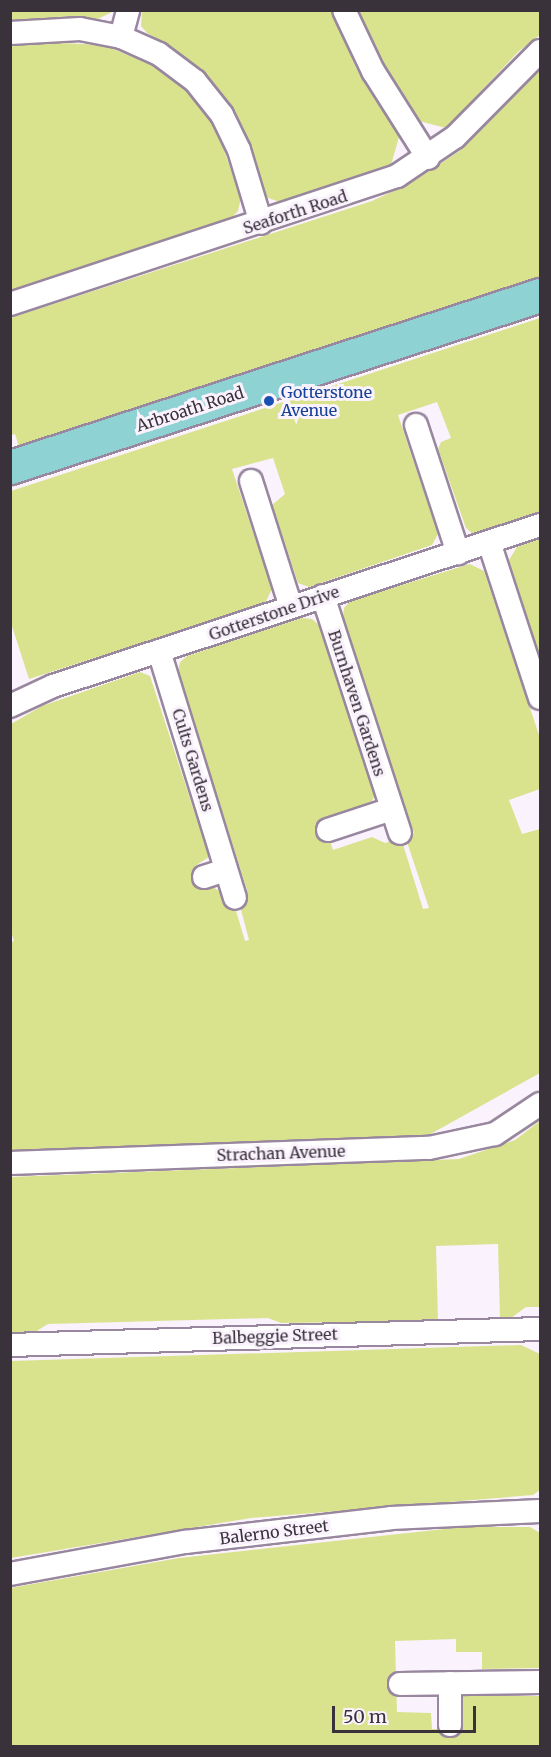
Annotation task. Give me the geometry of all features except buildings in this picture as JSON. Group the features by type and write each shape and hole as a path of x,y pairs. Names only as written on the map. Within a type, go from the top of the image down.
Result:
{"main road":[{"name":"Arbroath Road","path":"10,467 540,295"}],"street":[{"path":"121,37 128,10"},
{"path":"344,10 373,72 428,158"},
{"path":"10,33 80,28 121,37 159,54 195,81 222,115 239,150 261,223"},
{"name":"Seaforth Road","path":"10,304 365,189 428,158 454,137 540,51"},
{"path":"416,426 458,553"},
{"path":"251,481 291,607"},
{"name":"Gotterstone Drive","path":"10,706 30,694 540,525"},
{"path":"489,542 540,698"},
{"name":"Burnhaven Gardens","path":"323,596 400,833"},
{"name":"Cults Gardens","path":"159,651 235,898"},
{"path":"328,830 392,809"},
{"path":"204,877 226,870"},
{"name":"Strachan Avenue","path":"10,1163 429,1148 495,1134 540,1104"},
{"name":"Balbeggie Street","path":"10,1345 540,1329"},
{"name":"Balerno Street","path":"10,1574 185,1542 391,1518 540,1511"},
{"path":"400,1684 540,1682"},
{"path":"450,1683 450,1725"}],"green space":[{"path":"11,10 114,11 98,19 76,16 11,20"},
{"path":"142,10 332,11 356,68 399,137 391,165 282,203 266,197 238,119 213,82 174,49 147,33 141,26"},
{"path":"358,11 540,11 540,35 519,51 446,128 419,121 385,67"},
{"path":"39,42 104,45 159,68 190,94 215,125 241,198 238,211 229,221 11,291 10,45"},
{"path":"540,66 540,278 20,450 15,434 11,435 10,318 372,201 411,183 458,152"},
{"path":"540,318 540,511 473,534 466,528 438,449 441,442 451,438 437,402 398,415 438,534 432,545 309,587 298,583 272,505 285,494 273,458 232,469 272,589 265,603 29,679 11,623 11,491"},
{"path":"540,539 540,657 509,560 517,547"},
{"path":"470,564 484,571 540,738 540,789 509,800 522,834 540,829 540,1073 427,1136 11,1151 10,943 14,941 10,928 11,724 42,706 140,672 150,676 209,857 195,866 203,889 213,887 219,891 225,906 234,904 245,941 249,940 239,902 247,890 178,672 180,662 187,656 302,618 312,619 319,625 375,795 371,803 323,819 333,850 372,837 385,843 401,838 423,909 429,908 405,836 414,833 343,617 344,608 350,601"},
{"path":"540,1121 540,1307 526,1307 511,1318 500,1318 498,1244 436,1246 438,1321 281,1323 268,1318 48,1324 35,1332 11,1332 10,1177 459,1159 515,1140"},
{"path":"521,1345 540,1354 540,1490 533,1495 251,1518 11,1558 11,1361"},
{"path":"463,1527 530,1527 540,1533 540,1668 482,1669 482,1652 456,1652 456,1639 395,1641 397,1712 431,1713 432,1729 459,1729 459,1696 540,1696 540,1746 11,1746 10,1588 179,1558"}],"place":[{"name":"Gotterstone Avenue","path":"269,401"}]}
